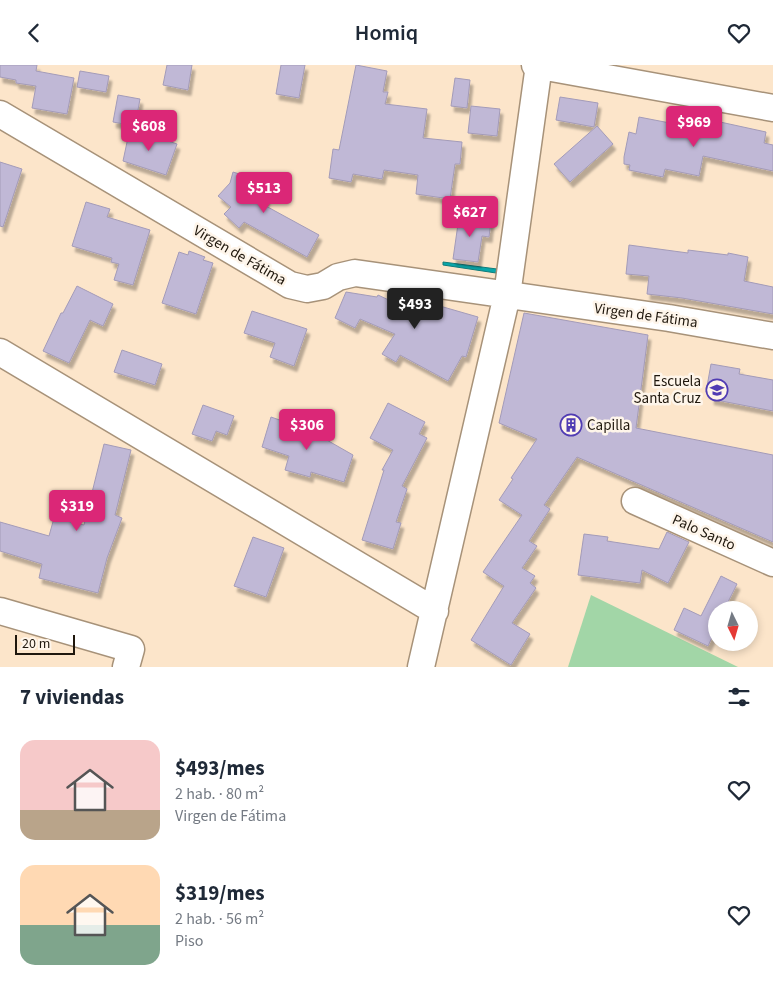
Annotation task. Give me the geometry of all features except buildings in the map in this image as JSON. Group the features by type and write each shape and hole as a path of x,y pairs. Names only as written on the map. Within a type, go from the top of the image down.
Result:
{"street":[{"path":"421,667 507,295 537,65 773,108"},
{"name":"Virgen de Fátima","path":"0,114 290,285 307,289 322,286 338,277 355,273 669,318 773,336"},
{"path":"0,353 435,611"},
{"name":"Palo Santo","path":"635,501 773,563"},
{"path":"0,611 131,649 126,667"}],"green space":[{"path":"591,595 738,667 568,667"}],"water":[{"path":"443,262 497,269 496,273 443,265"}],"place":[{"name":"Escuela Santa Cruz","path":"717,390"},
{"name":"Capilla","path":"571,425"}]}
